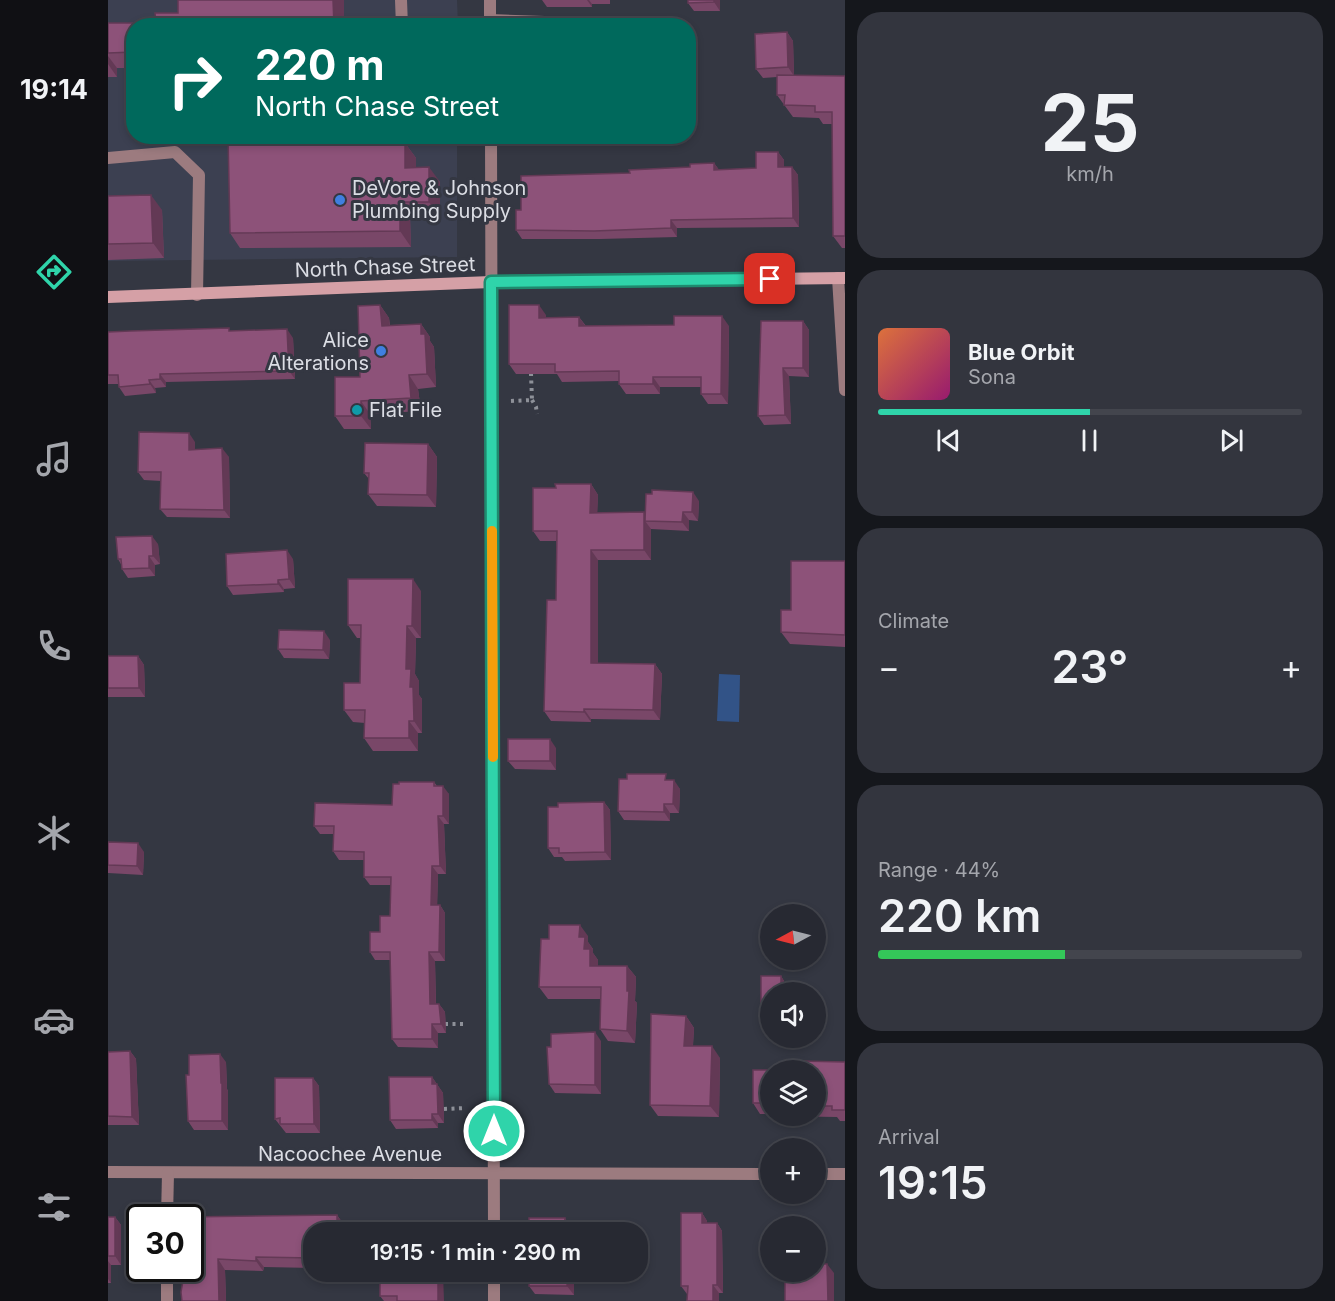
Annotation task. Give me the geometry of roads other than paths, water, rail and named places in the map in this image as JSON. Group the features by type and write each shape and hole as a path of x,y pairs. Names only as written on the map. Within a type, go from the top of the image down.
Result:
{"main road":[{"name":"North Chase Street","path":"108,297 491,282 841,278"}],"street":[{"path":"401,0 402,18"},
{"path":"490,0 490,18"},
{"path":"490,144 494,1222"},
{"path":"108,158 175,153 199,175 197,295"},
{"path":"841,278 844,390"},
{"name":"Nacoochee Avenue","path":"108,1172 760,1174"},
{"path":"167,1204 168,1173"},
{"path":"826,1174 844,1174"},
{"path":"166,1301 167,1282"},
{"path":"494,1282 494,1301"}],"water":[{"path":"719,674 740,675 739,722 717,721"}],"place":[{"name":"DeVore & Johnson Plumbing Supply","path":"340,200"},
{"name":"Alice Alterations","path":"381,351"},
{"name":"Flat File","path":"357,410"}]}
